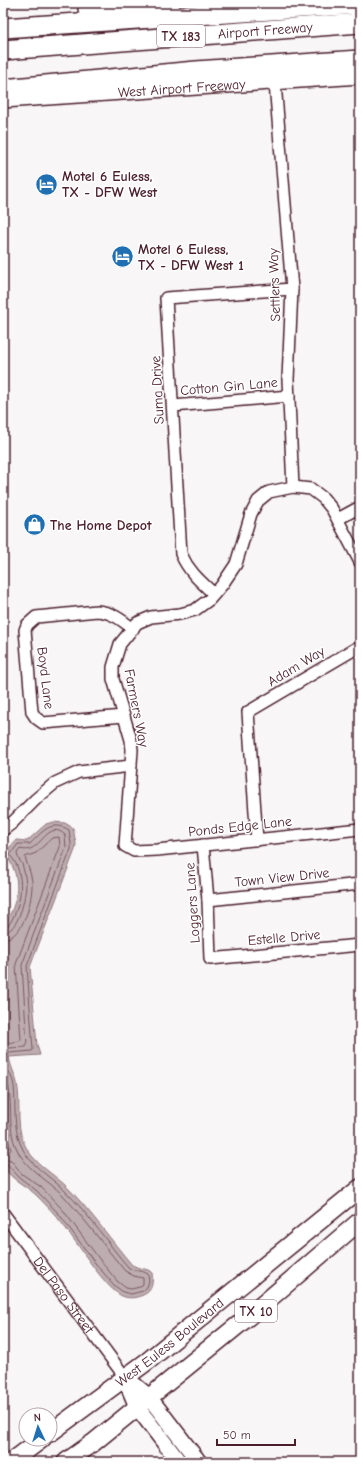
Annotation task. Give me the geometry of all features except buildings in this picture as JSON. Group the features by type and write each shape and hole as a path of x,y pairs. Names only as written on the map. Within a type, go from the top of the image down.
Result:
{"highway":[{"path":"3,15 170,3"},
{"path":"3,28 360,4"},
{"name":"Airport Freeway","path":"3,50 360,23"},
{"path":"3,89 196,71 360,60"}],"main road":[{"name":"West Airport Freeway","path":"3,100 275,83 360,76"},
{"name":"West Euless Boulevard","path":"58,1427 149,1360 360,1188"},
{"name":"TX 10","path":"66,1462 93,1443 248,1318 360,1221"},
{"name":"Del Paso Street","path":"125,1377 143,1402 179,1462"},
{"name":"Del Paso Street","path":"143,1402 199,1462"},
{"path":"12,1461 31,1447"}],"street":[{"name":"Settlers Way","path":"275,83 292,289 289,396 293,487"},
{"name":"Suma Drive","path":"214,594 198,580 187,567 181,554 166,298 292,289"},
{"name":"Cotton Gin Lane","path":"173,406 289,396"},
{"path":"293,487 311,489 323,498 338,519 360,562"},
{"name":"Farmers Way","path":"125,846 131,766 131,740 114,679 113,668 120,644 137,624 151,617 180,614 196,610 210,599 236,564 246,528 258,501 269,492 293,487"},
{"path":"338,519 360,507"},
{"name":"Boyd Lane","path":"124,716 43,723 36,718 32,712 25,630 27,625 36,617 97,611 105,612 119,618 133,629"},
{"name":"Adam Way","path":"257,840 248,712 360,646"},
{"path":"3,836 7,827 55,783 79,772 131,766"},
{"name":"Ponds Edge Lane","path":"125,846 134,851 360,829"},
{"name":"Loggers Lane","path":"203,845 208,900 210,959"},
{"name":"Town View Drive","path":"208,900 360,884"},
{"name":"Estelle Drive","path":"210,959 360,945"},
{"name":"Del Paso Street","path":"3,1213 125,1377"}],"water":[{"path":"53,822 65,823 73,828 76,844 30,967 37,1045 40,1055 9,1057 17,1083 21,1134 27,1149 32,1156 63,1183 77,1198 132,1265 152,1272 151,1289 140,1296 135,1297 127,1298 122,1296 110,1286 56,1216 35,1194 8,1173 3,1163 3,927 13,907 17,885 14,870 5,853 16,840 27,841 46,824"}],"place":[{"name":"Motel 6 Euless, TX - DFW West","path":"46,184"},
{"name":"Motel 6 Euless, TX - DFW West 1","path":"123,257"},
{"name":"The Home Depot","path":"34,525"}]}
